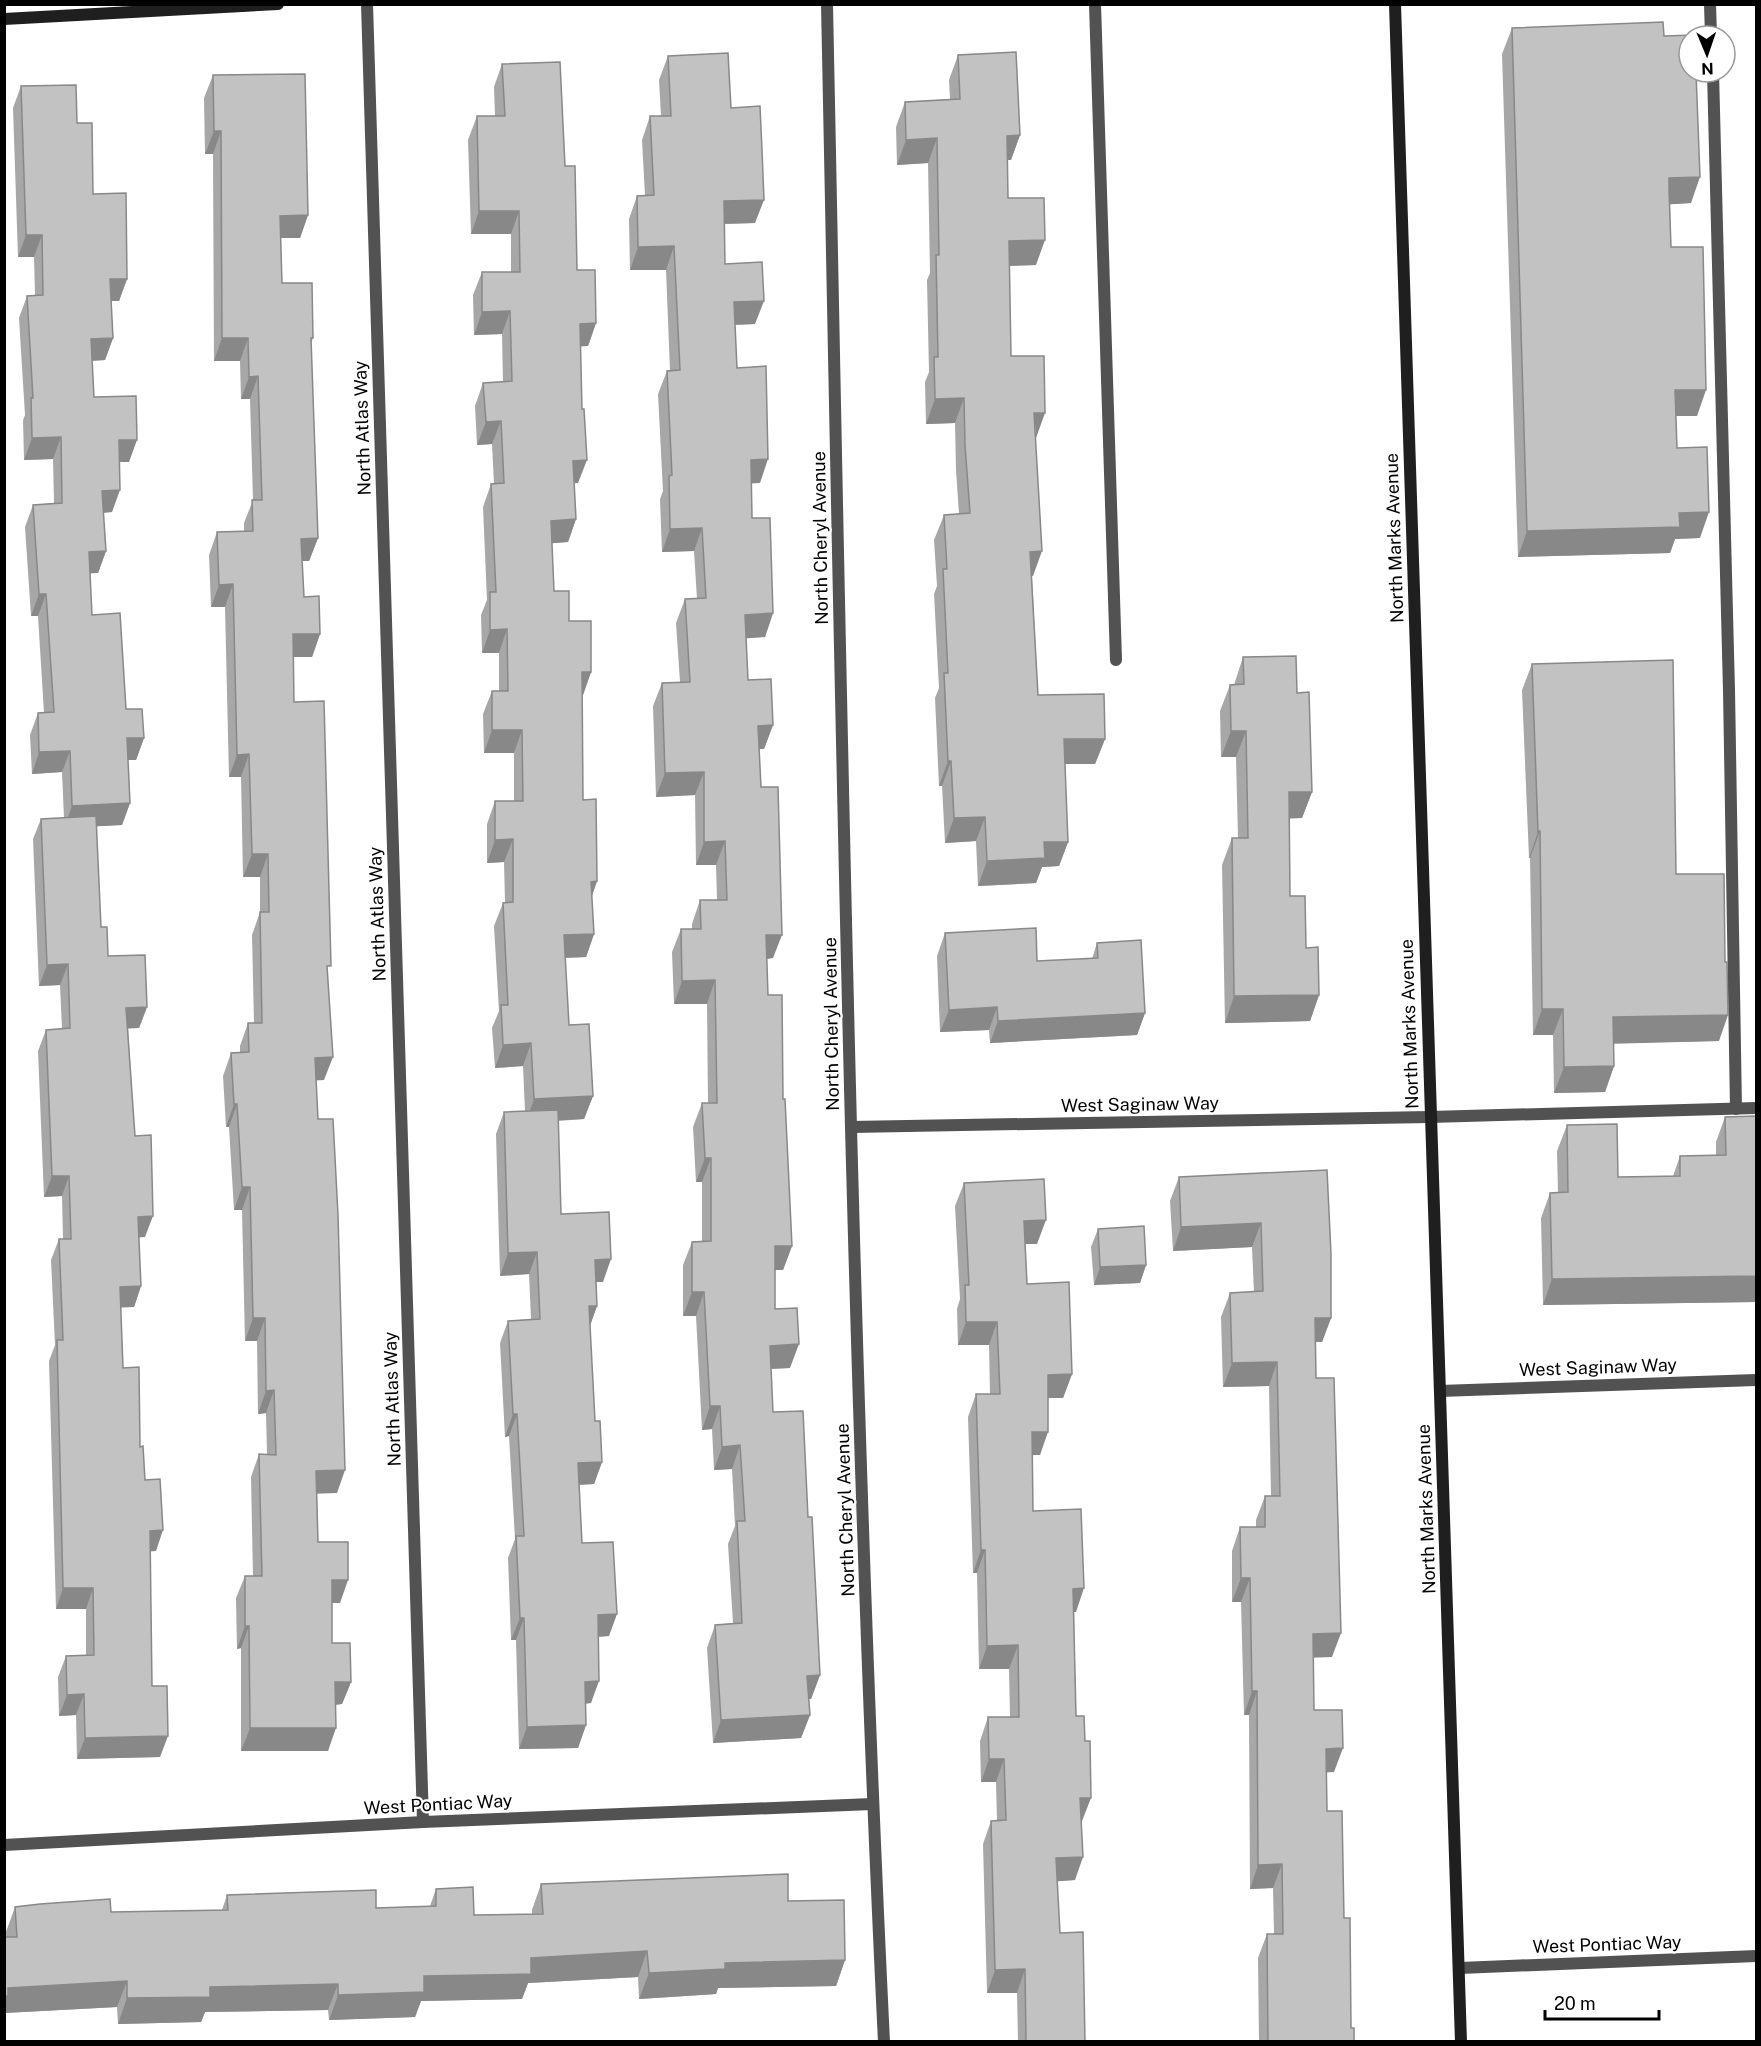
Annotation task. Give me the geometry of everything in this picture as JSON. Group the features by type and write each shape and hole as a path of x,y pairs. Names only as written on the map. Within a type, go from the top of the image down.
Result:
{"main road":[{"path":"4,20 278,4"},
{"name":"North Marks Avenue","path":"1395,4 1461,2042"}],"street":[{"name":"North Atlas Way","path":"367,4 423,1822"},
{"name":"North Cheryl Avenue","path":"827,4 851,1127 872,1804 884,2042"},
{"path":"1095,4 1116,660"},
{"path":"1710,4 1711,24"},
{"path":"1713,84 1728,643 1736,1109"},
{"name":"West Saginaw Way","path":"851,1127 1430,1117 1756,1108"},
{"name":"West Saginaw Way","path":"1440,1391 1756,1380"},
{"name":"West Pontiac Way","path":"4,1845 423,1822 872,1804"},
{"name":"West Pontiac Way","path":"1460,1968 1756,1956"}],"building":[{"path":"1663,22 1664,36 1677,36 1677,84 1696,84 1700,177 1669,178 1669,190 1671,247 1703,247 1706,390 1675,390 1677,448 1707,447 1709,512 1679,513 1680,527 1527,531 1512,28"},
{"path":"1016,52 1020,135 1007,136 1008,198 1044,198 1045,240 1009,241 1011,356 1044,356 1045,413 1034,413 1042,551 1030,552 1038,695 1104,694 1105,739 1064,739 1068,842 1044,842 1045,858 987,861 985,817 954,818 951,761 948,761 944,673 948,673 943,569 947,569 944,515 970,513 964,398 935,399 934,357 938,357 936,255 939,255 937,138 906,140 905,102 960,99 958,55"},
{"path":"728,53 731,108 760,106 764,200 724,201 725,264 762,262 764,301 734,302 737,368 766,366 768,459 751,460 752,518 770,518 773,613 745,615 748,680 771,679 773,725 758,726 761,787 778,787 782,935 766,935 768,995 782,995 783,1099 785,1099 792,1246 775,1246 775,1309 797,1308 799,1344 770,1346 773,1412 803,1411 808,1517 812,1517 820,1675 807,1676 810,1715 721,1720 715,1625 742,1623 737,1521 745,1521 740,1445 722,1447 720,1406 710,1406 704,1292 692,1292 692,1242 711,1241 711,1158 705,1158 702,1103 717,1103 715,980 682,981 681,929 701,929 700,900 727,900 725,841 704,842 704,772 665,773 662,683 690,682 685,599 706,598 702,528 670,529 669,476 672,475 667,371 680,370 674,246 638,247 637,196 654,195 650,116 671,116 668,56"},
{"path":"560,62 565,166 575,166 577,270 595,270 596,323 580,324 582,409 584,409 587,460 573,461 576,519 551,521 554,591 569,591 569,621 591,621 591,672 582,672 583,800 596,799 597,881 591,882 594,934 564,935 569,1025 589,1024 593,1096 534,1099 531,1043 503,1045 501,1005 508,1005 503,903 513,902 513,839 495,840 495,801 523,801 522,730 492,730 492,691 508,691 507,629 490,630 490,592 496,592 491,484 504,483 501,421 486,422 483,383 512,381 510,311 482,312 482,272 520,272 519,211 479,211 477,116 505,116 502,64"},
{"path":"305,74 308,215 280,216 282,283 312,283 313,338 311,338 318,538 301,539 304,597 319,596 320,634 293,634 294,702 324,701 331,966 327,966 333,1057 315,1058 318,1119 333,1119 345,1470 316,1471 318,1542 348,1542 348,1580 332,1580 332,1643 350,1643 351,1682 335,1682 336,1728 250,1728 249,1626 245,1626 245,1576 262,1576 259,1454 276,1455 274,1390 266,1391 265,1318 253,1318 250,1187 242,1187 237,1104 234,1104 231,1053 249,1052 248,1023 262,1023 260,912 269,912 268,854 252,854 249,754 237,755 233,584 219,585 217,532 253,531 252,500 262,500 258,376 249,377 248,338 222,338 221,131 214,131 213,75"},
{"path":"76,85 77,123 92,123 93,194 126,193 127,279 110,279 113,338 91,339 94,397 136,396 137,440 119,440 120,490 102,491 106,551 89,552 92,615 120,613 126,709 142,709 144,738 127,738 130,803 72,806 70,751 39,752 38,713 54,712 46,594 39,594 33,505 62,503 61,437 32,438 31,398 33,398 27,296 43,295 42,235 26,235 21,86"},
{"path":"1296,656 1297,693 1309,692 1312,792 1289,792 1290,896 1305,896 1306,948 1318,947 1319,995 1234,996 1232,838 1248,838 1246,731 1231,731 1230,685 1244,684 1243,657"},
{"path":"1673,660 1676,874 1724,874 1728,1015 1613,1017 1614,1066 1564,1067 1563,1009 1542,1009 1540,831 1538,832 1532,664"},
{"path":"96,816 101,927 107,927 108,956 145,955 147,1007 126,1008 135,1136 151,1135 153,1216 138,1217 141,1286 120,1287 123,1368 139,1367 140,1447 143,1446 145,1480 160,1479 163,1530 150,1531 152,1686 167,1686 168,1736 85,1738 84,1694 67,1695 66,1656 94,1655 93,1588 63,1588 57,1340 63,1340 59,1239 71,1239 69,1176 52,1176 46,1030 70,1028 68,964 47,965 41,819"},
{"path":"1036,928 1037,961 1098,958 1097,943 1141,940 1145,1013 998,1021 997,1007 949,1010 945,933"},
{"path":"558,1110 561,1214 609,1212 611,1259 595,1260 597,1306 589,1306 595,1421 600,1421 602,1462 578,1463 582,1543 613,1542 617,1614 598,1615 599,1681 585,1682 586,1725 527,1727 524,1618 520,1618 516,1536 524,1536 517,1414 513,1414 508,1321 540,1319 537,1252 508,1253 504,1112"},
{"path":"1756,1116 1756,1276 1552,1279 1550,1193 1568,1192 1567,1125 1617,1124 1618,1177 1680,1176 1680,1156 1726,1155 1725,1117"},
{"path":"1327,1170 1331,1318 1315,1318 1316,1378 1334,1378 1341,1633 1313,1634 1314,1710 1342,1710 1343,1748 1326,1749 1327,1811 1342,1811 1344,1918 1350,1918 1351,2028 1354,2028 1354,2042 1268,2042 1267,1934 1283,1934 1282,1864 1258,1865 1257,1691 1252,1691 1250,1578 1241,1578 1240,1527 1265,1527 1265,1496 1280,1496 1277,1362 1232,1363 1230,1293 1263,1291 1261,1223 1181,1227 1179,1177"},
{"path":"1044,1179 1046,1220 1024,1221 1027,1284 1069,1282 1072,1374 1048,1375 1048,1432 1032,1432 1033,1511 1081,1509 1084,1588 1073,1589 1076,1716 1084,1716 1085,1741 1090,1741 1091,1798 1080,1798 1083,1857 1056,1858 1060,1933 1083,1932 1085,2042 1024,2042 1026,2041 1025,1969 995,1970 991,1821 1006,1820 1004,1759 989,1759 988,1717 1019,1717 1018,1645 987,1646 985,1550 981,1550 976,1394 1000,1394 997,1322 966,1322 965,1285 969,1285 964,1183"},
{"path":"1144,1226 1146,1265 1100,1267 1098,1229"},
{"path":"788,1874 788,1901 844,1900 845,1960 725,1963 725,1969 649,1973 647,1951 531,1958 531,1974 424,1976 424,1992 338,1995 338,1984 210,1987 210,1997 127,1998 127,1981 8,1988 8,1996 4,1996 4,1937 17,1937 15,1907 110,1899 111,1912 228,1910 227,1895 376,1890 376,1908 436,1906 436,1889 473,1887 474,1915 543,1914 541,1884"}]}
